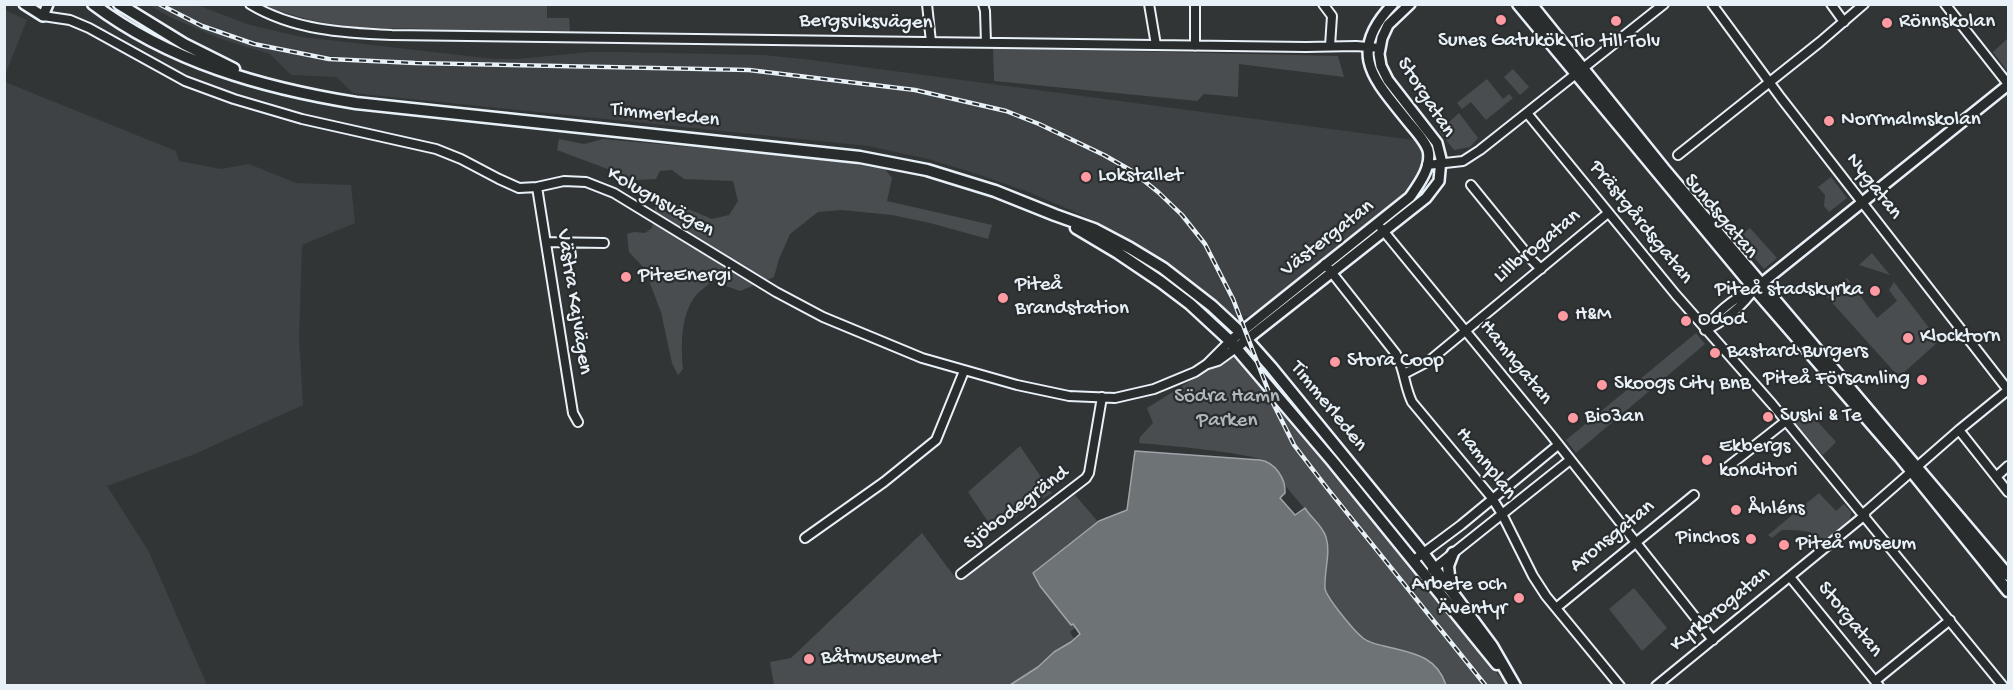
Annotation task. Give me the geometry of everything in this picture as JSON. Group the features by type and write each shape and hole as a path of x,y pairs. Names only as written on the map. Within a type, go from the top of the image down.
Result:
{"main road":[{"name":"Timmerleden","path":"93,4 144,37 192,61 302,94 356,103 860,157 927,170 995,191 1094,229 1163,268 1212,306 1243,336 1423,553 1430,571 1488,654 1515,686"},
{"name":"Timmerleden","path":"119,4 184,44 264,83"},
{"name":"Sundsgatan","path":"1518,4 1664,169 1758,286 2008,575"},
{"name":"Sundsgatan","path":"1531,4 1580,72"},
{"name":"Timmerleden","path":"1055,215 1161,282 1190,304 1233,345 1300,421 1414,560 1430,571 1453,594 1497,654 1515,686"},
{"name":"Sundsgatan","path":"1915,469 2008,591"},
{"path":"1453,553 1447,574 1453,594"}],"street":[{"name":"Kolugnsvägen","path":"24,4 42,16 70,20 89,28 185,81 234,99 302,119 436,149 519,188 564,181 586,182 614,193 776,292 823,316 910,353 964,371 1059,394 1115,398 1154,389 1195,372 1233,345"},
{"path":"42,16 48,4"},
{"name":"Bergsviksvägen","path":"250,4 290,22 339,33 487,37 1330,46 1368,47 1379,50"},
{"path":"927,4 931,42"},
{"path":"983,4 986,43"},
{"path":"1149,4 1156,45"},
{"path":"1195,4 1195,46"},
{"path":"1323,4 1332,16 1330,46"},
{"path":"1368,47 1377,25 1393,4"},
{"path":"1379,50 1388,25 1410,4"},
{"path":"1427,165 1463,161 1480,150 1664,4"},
{"name":"Nygatan","path":"1712,4 1769,82 2008,390"},
{"path":"1831,4 1844,22"},
{"path":"1678,155 1864,4"},
{"path":"1705,330 1714,326 1748,298 1758,286 2008,84 1945,4"},
{"name":"Storgatan","path":"1368,47 1372,74 1428,150 1427,165"},
{"name":"Storgatan","path":"1379,50 1381,66 1388,80 1437,143 1441,165"},
{"name":"Prästgårdsgatan","path":"1527,112 1705,330 1864,514 2003,686"},
{"name":"Västergatan","path":"1380,227 1410,197 1422,180 1427,165"},
{"name":"Västergatan","path":"1233,345 1380,227 1426,198 1439,181 1441,165"},
{"path":"1471,185 1541,269"},
{"name":"Västra Kajvägen","path":"537,187 573,413 578,422"},
{"name":"Lillbrogatan","path":"1404,374 1429,361 1466,332 1503,298 1608,213"},
{"name":"Hamngatan","path":"1380,227 1713,640"},
{"path":"546,242 604,243"},
{"path":"569,242 571,256"},
{"name":"Hamnplan","path":"1328,268 1396,354 1403,368 1406,390 1412,402 1492,498 1533,576 1620,686"},
{"path":"805,538 817,532 884,482 936,440 964,371"},
{"name":"Kyrkbrogatan","path":"1656,686 1790,577 2008,390"},
{"name":"Sjöbodegränd","path":"961,574 1086,478 1089,473 1102,397"},
{"path":"1725,469 1786,421"},
{"path":"1959,430 2008,492"},
{"path":"1414,560 1461,525 1558,445"},
{"path":"1430,571 1570,460"},
{"path":"1996,477 2008,466"},
{"name":"Aronsgatan","path":"1557,608 1694,495"},
{"name":"Storgatan","path":"1790,577 1877,683"},
{"path":"1877,683 1950,620"}],"shaded area":[{"path":"149,5 197,5 250,25 302,37 495,59 614,52 764,55 811,60 1421,141 1424,166 1419,181 1408,191 1263,306 1249,316 1237,317 1228,315 1159,257 1127,238 1026,191 928,159 868,146 353,93 336,77 291,75 270,54 221,39 170,17"},
{"path":"5,10 27,20 5,75"},
{"path":"5,82 176,151 179,161 221,169 249,164 296,183 351,185 355,223 302,245 299,338 303,405 195,454 107,486 149,552 207,685 5,685"},
{"path":"1135,451 1260,460 1270,464 1284,482 1285,493 1280,498 1295,515 1305,508 1326,537 1328,549 1325,588 1341,614 1368,641 1429,661 1442,675 1446,685 1010,685 1038,667 1054,652 1080,634 1040,586 1033,573 1099,521 1127,510"}],"green space":[{"path":"265,5 547,5 547,18 569,18 570,31 484,31 348,26 308,19"},
{"path":"2008,38 2008,72 1993,52"},
{"path":"993,48 1338,56 1344,77 1239,64 1238,97 1204,94 1197,101 994,81"},
{"path":"1513,69 1529,87 1520,95 1504,77"},
{"path":"1487,79 1503,99 1509,94 1513,98 1486,120 1471,102 1462,109 1457,103"},
{"path":"1459,113 1478,138 1470,147 1454,150 1439,131"},
{"path":"559,139 584,144 603,139 822,159 885,169 892,178 887,201 992,225 988,239 892,215 842,210 818,212 790,234 774,277 740,291 712,281 697,294 687,311 682,340 683,369 678,375 672,363 661,312 644,268 629,252 627,234 645,233 652,228 657,196 712,219 729,215 738,201 733,181 684,179 672,170 660,171 656,179 637,180 557,150"},
{"path":"1831,177 1847,198 1829,212 1824,206 1825,195 1818,187"},
{"path":"1750,228 1777,258 1764,269 1737,238"},
{"path":"1872,253 1890,275 1859,265"},
{"path":"1847,278 1877,318 1897,301 1889,290 1894,282 1939,341 1899,377 1827,297"},
{"path":"1696,333 1705,344 1576,453 1566,440"},
{"name":"Södra Hamn Parken","path":"1232,355 1241,362 1329,464 1457,626 1507,685 1445,685 1439,671 1431,662 1410,653 1373,644 1362,638 1347,622 1325,591 1327,549 1323,531 1284,484 1272,464 1249,456 1230,453 1139,443 1140,437 1153,423 1147,408"},
{"path":"1808,411 1836,442 1823,455 1794,423"},
{"path":"1020,446 1052,493 1042,499 1027,503 1014,519 993,529 968,492"},
{"path":"1819,493 1836,511 1844,504 1851,512 1850,519 1824,543 1820,538 1805,531 1782,530 1772,538 1768,535"},
{"path":"1075,495 1100,524 1078,626 1070,632 1075,640 1054,652 1038,667 1010,685 774,685 770,662 791,658 922,533 954,576 1043,507 1049,514"},
{"path":"1634,588 1667,628 1642,651 1609,609"}],"railway":[{"path":"159,4 202,26 254,44 329,59 749,70 915,90 1006,111 1104,155 1132,171 1158,192 1182,215 1205,244 1233,299 1273,403 1294,445 1486,686"}],"place":[{"name":"Sunes Gatukök","path":"1501,20"},
{"name":"Tio till Tolv","path":"1616,21"},
{"name":"Rönnskolan","path":"1887,23"},
{"name":"Norrmalmskolan","path":"1829,121"},
{"name":"Lokstallet","path":"1086,177"},
{"name":"PiteEnergi","path":"626,277"},
{"name":"Piteå stadskyrka","path":"1875,291"},
{"name":"Piteå Brandstation","path":"1003,298"},
{"name":"H&M","path":"1563,316"},
{"name":"Odod","path":"1686,321"},
{"name":"Klocktorn","path":"1908,338"},
{"name":"Bastard Burgers","path":"1715,353"},
{"name":"Stora Coop","path":"1335,362"},
{"name":"Piteå Församling","path":"1922,380"},
{"name":"Skoogs City BnB","path":"1602,385"},
{"name":"Sushi & Te","path":"1768,417"},
{"name":"Bio3an","path":"1573,418"},
{"name":"Ekbergs konditori","path":"1707,460"},
{"name":"Åhléns","path":"1736,510"},
{"name":"Pinchos","path":"1751,539"},
{"name":"Piteå museum","path":"1784,545"},
{"name":"Arbete och Äventyr","path":"1519,598"},
{"name":"Båtmuseumet","path":"809,659"}]}
